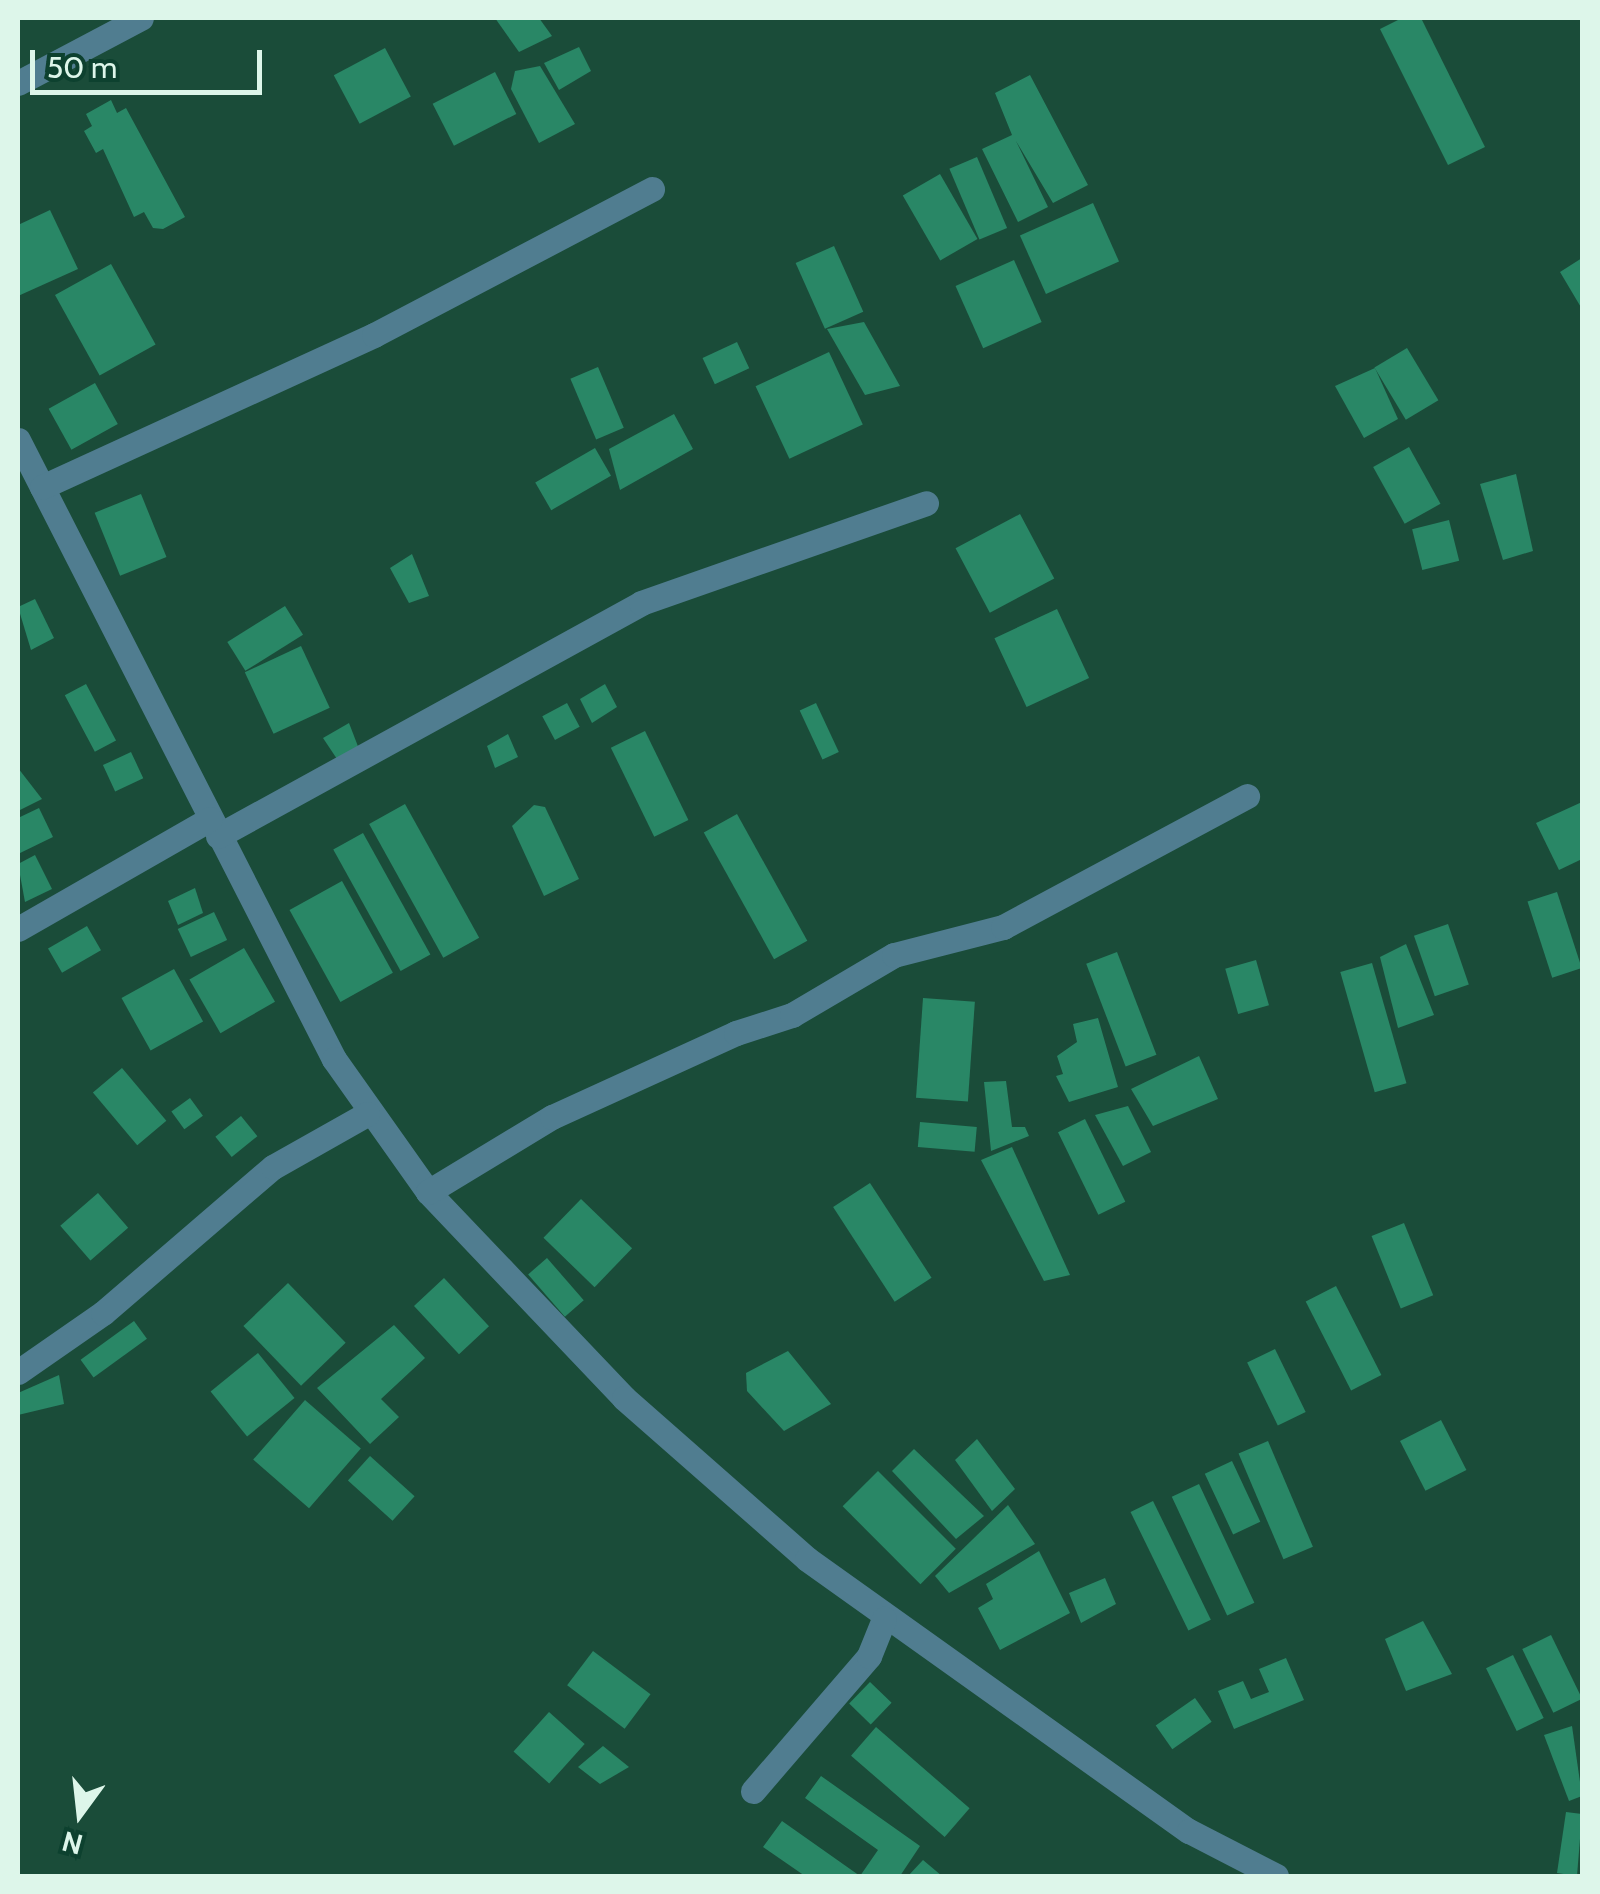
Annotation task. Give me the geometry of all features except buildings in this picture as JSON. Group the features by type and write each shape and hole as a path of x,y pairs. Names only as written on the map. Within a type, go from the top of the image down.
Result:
{"street":[{"path":"18,83 141,18"},
{"path":"42,487 374,335 652,189"},
{"path":"18,440 214,827 367,1114 428,1192 624,1398 884,1619 1189,1831 1276,1876"},
{"path":"18,929 641,603 926,503"},
{"path":"428,1192 552,1117 736,1033 792,1016 894,955 1003,928 1247,796"},
{"path":"18,1372 103,1313 272,1167 367,1114"},
{"path":"754,1791 868,1656 884,1619"}]}
